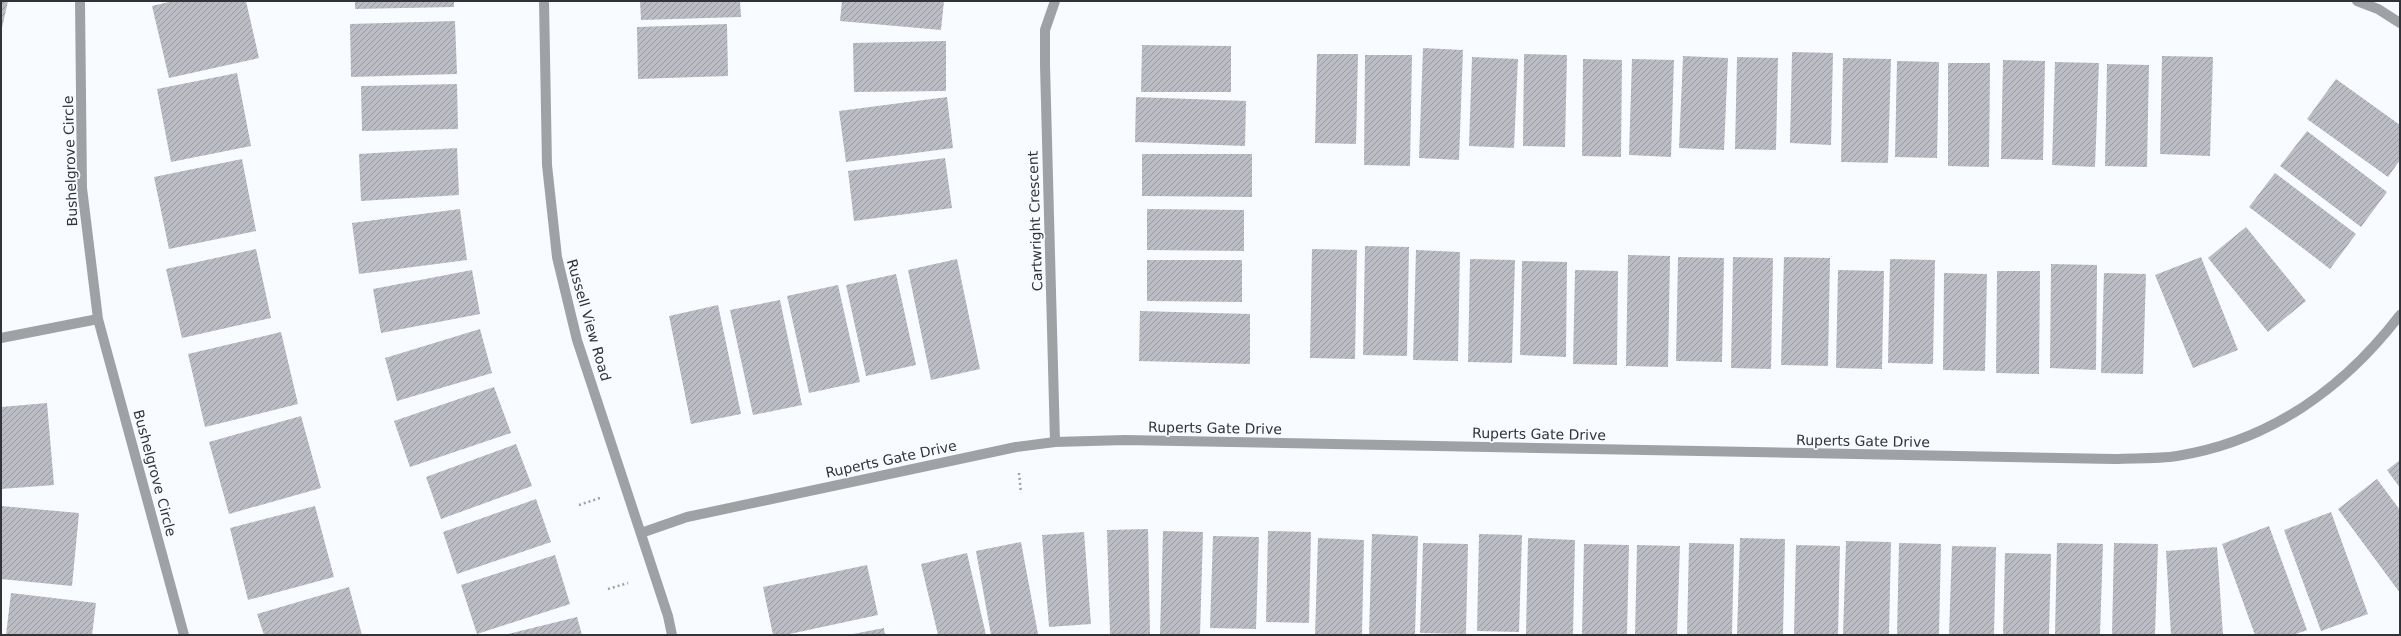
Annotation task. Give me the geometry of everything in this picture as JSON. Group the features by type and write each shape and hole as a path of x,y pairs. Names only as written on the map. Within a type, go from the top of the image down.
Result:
{"street":[{"name":"Bushelgrove Circle","path":"80,1 82,188 98,319 184,635"},
{"name":"Russell View Road","path":"544,1 547,166 557,257 577,340 668,616 672,635"},
{"name":"Cartwright Crescent","path":"1055,1 1045,30 1045,65 1055,442"},
{"path":"2357,1 2378,9 2400,23"},
{"name":"Ruperts Gate Drive","path":"641,534 687,517 1016,447 1055,442 1125,440 2106,459 2177,456 2241,440 2302,409 2345,376 2381,340 2400,315"},
{"path":"1,338 98,319"}],"path":[{"path":"1019,473 1021,493"},
{"path":"579,505 600,498"},
{"path":"608,590 628,583"}],"building":[{"path":"1,1 8,1 2,28 1,28"},
{"path":"173,1 246,1 259,58 169,78 152,6"},
{"path":"355,1 454,1 454,7 355,9"},
{"path":"640,1 740,1 741,17 641,20"},
{"path":"842,1 944,1 941,30 840,21"},
{"path":"455,21 457,74 351,77 350,24"},
{"path":"727,24 728,76 638,79 637,27"},
{"path":"946,41 946,91 854,92 853,43"},
{"path":"1142,45 1231,46 1231,92 1141,92"},
{"path":"1423,48 1463,50 1459,160 1419,158"},
{"path":"1792,52 1833,53 1831,145 1790,143"},
{"path":"1317,54 1358,54 1356,144 1315,143"},
{"path":"1524,54 1567,55 1565,147 1523,146"},
{"path":"1365,55 1412,55 1410,166 1364,165"},
{"path":"1683,56 1728,58 1724,150 1679,148"},
{"path":"2162,56 2213,57 2210,156 2160,154"},
{"path":"1472,57 1518,59 1514,148 1469,146"},
{"path":"1737,57 1778,58 1776,150 1735,149"},
{"path":"1843,58 1891,59 1888,163 1841,162"},
{"path":"1583,59 1622,60 1621,157 1582,156"},
{"path":"1632,59 1674,60 1671,157 1629,155"},
{"path":"2003,60 2045,61 2043,160 2001,159"},
{"path":"1897,61 1939,62 1937,158 1895,157"},
{"path":"2055,62 2099,63 2095,167 2052,165"},
{"path":"1948,63 1990,63 1989,167 1948,166"},
{"path":"2107,64 2149,65 2147,167 2105,166"},
{"path":"237,73 251,146 171,162 157,89"},
{"path":"2336,79 2400,125 2400,160 2388,177 2307,119"},
{"path":"457,84 458,129 362,131 361,86"},
{"path":"947,97 953,148 846,162 839,111"},
{"path":"1136,97 1246,101 1245,146 1135,142"},
{"path":"2307,131 2387,192 2361,227 2280,166"},
{"path":"457,148 459,195 361,201 359,154"},
{"path":"1142,154 1252,154 1252,197 1142,196"},
{"path":"945,158 952,208 854,221 848,171"},
{"path":"242,159 256,231 169,249 154,177"},
{"path":"2275,173 2356,234 2330,269 2249,207"},
{"path":"460,209 467,260 359,274 352,223"},
{"path":"1147,209 1244,210 1244,251 1147,250"},
{"path":"2246,227 2306,301 2268,332 2208,258"},
{"path":"1365,246 1409,247 1407,356 1363,355"},
{"path":"256,249 271,318 182,338 166,269"},
{"path":"1312,249 1357,250 1355,359 1310,358"},
{"path":"1416,250 1460,252 1458,361 1413,360"},
{"path":"1628,255 1670,256 1668,367 1626,366"},
{"path":"1678,257 1724,258 1722,362 1676,361"},
{"path":"1733,257 1773,258 1771,369 1731,368"},
{"path":"1784,257 1830,258 1828,366 1781,365"},
{"path":"2201,257 2238,350 2193,368 2155,275"},
{"path":"957,259 980,369 931,380 908,270"},
{"path":"1470,259 1515,260 1512,363 1468,362"},
{"path":"1890,259 1935,260 1933,364 1888,363"},
{"path":"1147,260 1242,260 1242,302 1147,301"},
{"path":"1522,261 1567,262 1566,357 1520,355"},
{"path":"2051,264 2097,265 2096,370 2050,368"},
{"path":"472,270 480,314 381,333 373,289"},
{"path":"1575,270 1618,271 1617,365 1573,364"},
{"path":"1838,270 1884,271 1882,369 1836,368"},
{"path":"1997,271 2040,271 2039,374 1996,373"},
{"path":"1944,273 1987,274 1985,371 1943,370"},
{"path":"2104,273 2146,274 2143,374 2101,373"},
{"path":"896,274 916,365 866,376 846,285"},
{"path":"838,285 860,382 809,393 787,296"},
{"path":"780,300 802,405 753,415 730,310"},
{"path":"718,305 741,414 691,424 669,316"},
{"path":"1140,311 1250,314 1250,364 1139,361"},
{"path":"480,329 492,373 397,401 385,358"},
{"path":"281,332 298,404 205,427 188,354"},
{"path":"494,387 511,433 410,467 394,421"},
{"path":"47,403 54,485 1,489 1,407"},
{"path":"301,416 321,488 229,514 209,442"},
{"path":"516,444 532,486 441,519 426,477"},
{"path":"2400,460 2400,488 2387,470"},
{"path":"2377,479 2400,510 2400,593 2338,509"},
{"path":"536,499 551,542 457,574 443,532"},
{"path":"1,506 79,513 72,586 1,579"},
{"path":"315,506 334,577 248,600 230,528"},
{"path":"2331,512 2368,614 2321,631 2284,530"},
{"path":"2269,526 2307,630 2293,635 2255,635 2222,544"},
{"path":"1148,529 1150,635 1110,635 1107,530"},
{"path":"1163,531 1203,532 1200,635 1160,635"},
{"path":"1268,531 1311,532 1309,623 1266,622"},
{"path":"1084,532 1091,624 1049,627 1042,535"},
{"path":"1372,534 1418,536 1415,635 1369,635"},
{"path":"1479,534 1522,535 1519,632 1477,631"},
{"path":"1213,536 1259,537 1256,629 1210,628"},
{"path":"1318,538 1364,540 1362,635 1315,635"},
{"path":"1528,538 1575,540 1573,635 1526,635"},
{"path":"1740,538 1785,539 1783,635 1737,635"},
{"path":"1846,541 1891,542 1889,635 1843,635"},
{"path":"1021,542 1038,634 991,635 976,551"},
{"path":"1423,543 1468,544 1466,634 1420,633"},
{"path":"1689,543 1734,544 1732,635 1687,635"},
{"path":"1899,543 1941,544 1939,635 1897,635"},
{"path":"2057,543 2103,544 2100,635 2055,635"},
{"path":"2114,543 2158,544 2155,635 2112,635"},
{"path":"1584,544 1629,545 1627,635 1582,635"},
{"path":"1637,545 1680,546 1677,635 1635,635"},
{"path":"1796,545 1840,546 1838,635 1794,634"},
{"path":"1952,546 1996,547 1994,635 1949,635"},
{"path":"2217,547 2223,635 2171,635 2166,551"},
{"path":"967,553 986,635 938,635 921,564"},
{"path":"2005,553 2051,554 2049,635 2003,635"},
{"path":"555,555 570,604 477,634 461,585"},
{"path":"867,565 878,615 785,635 773,635 763,587"},
{"path":"349,587 362,635 264,635 257,614"},
{"path":"11,593 96,603 92,635 6,635"},
{"path":"577,617 582,635 508,635 508,634"},
{"path":"884,628 885,635 853,635 853,634"}]}
